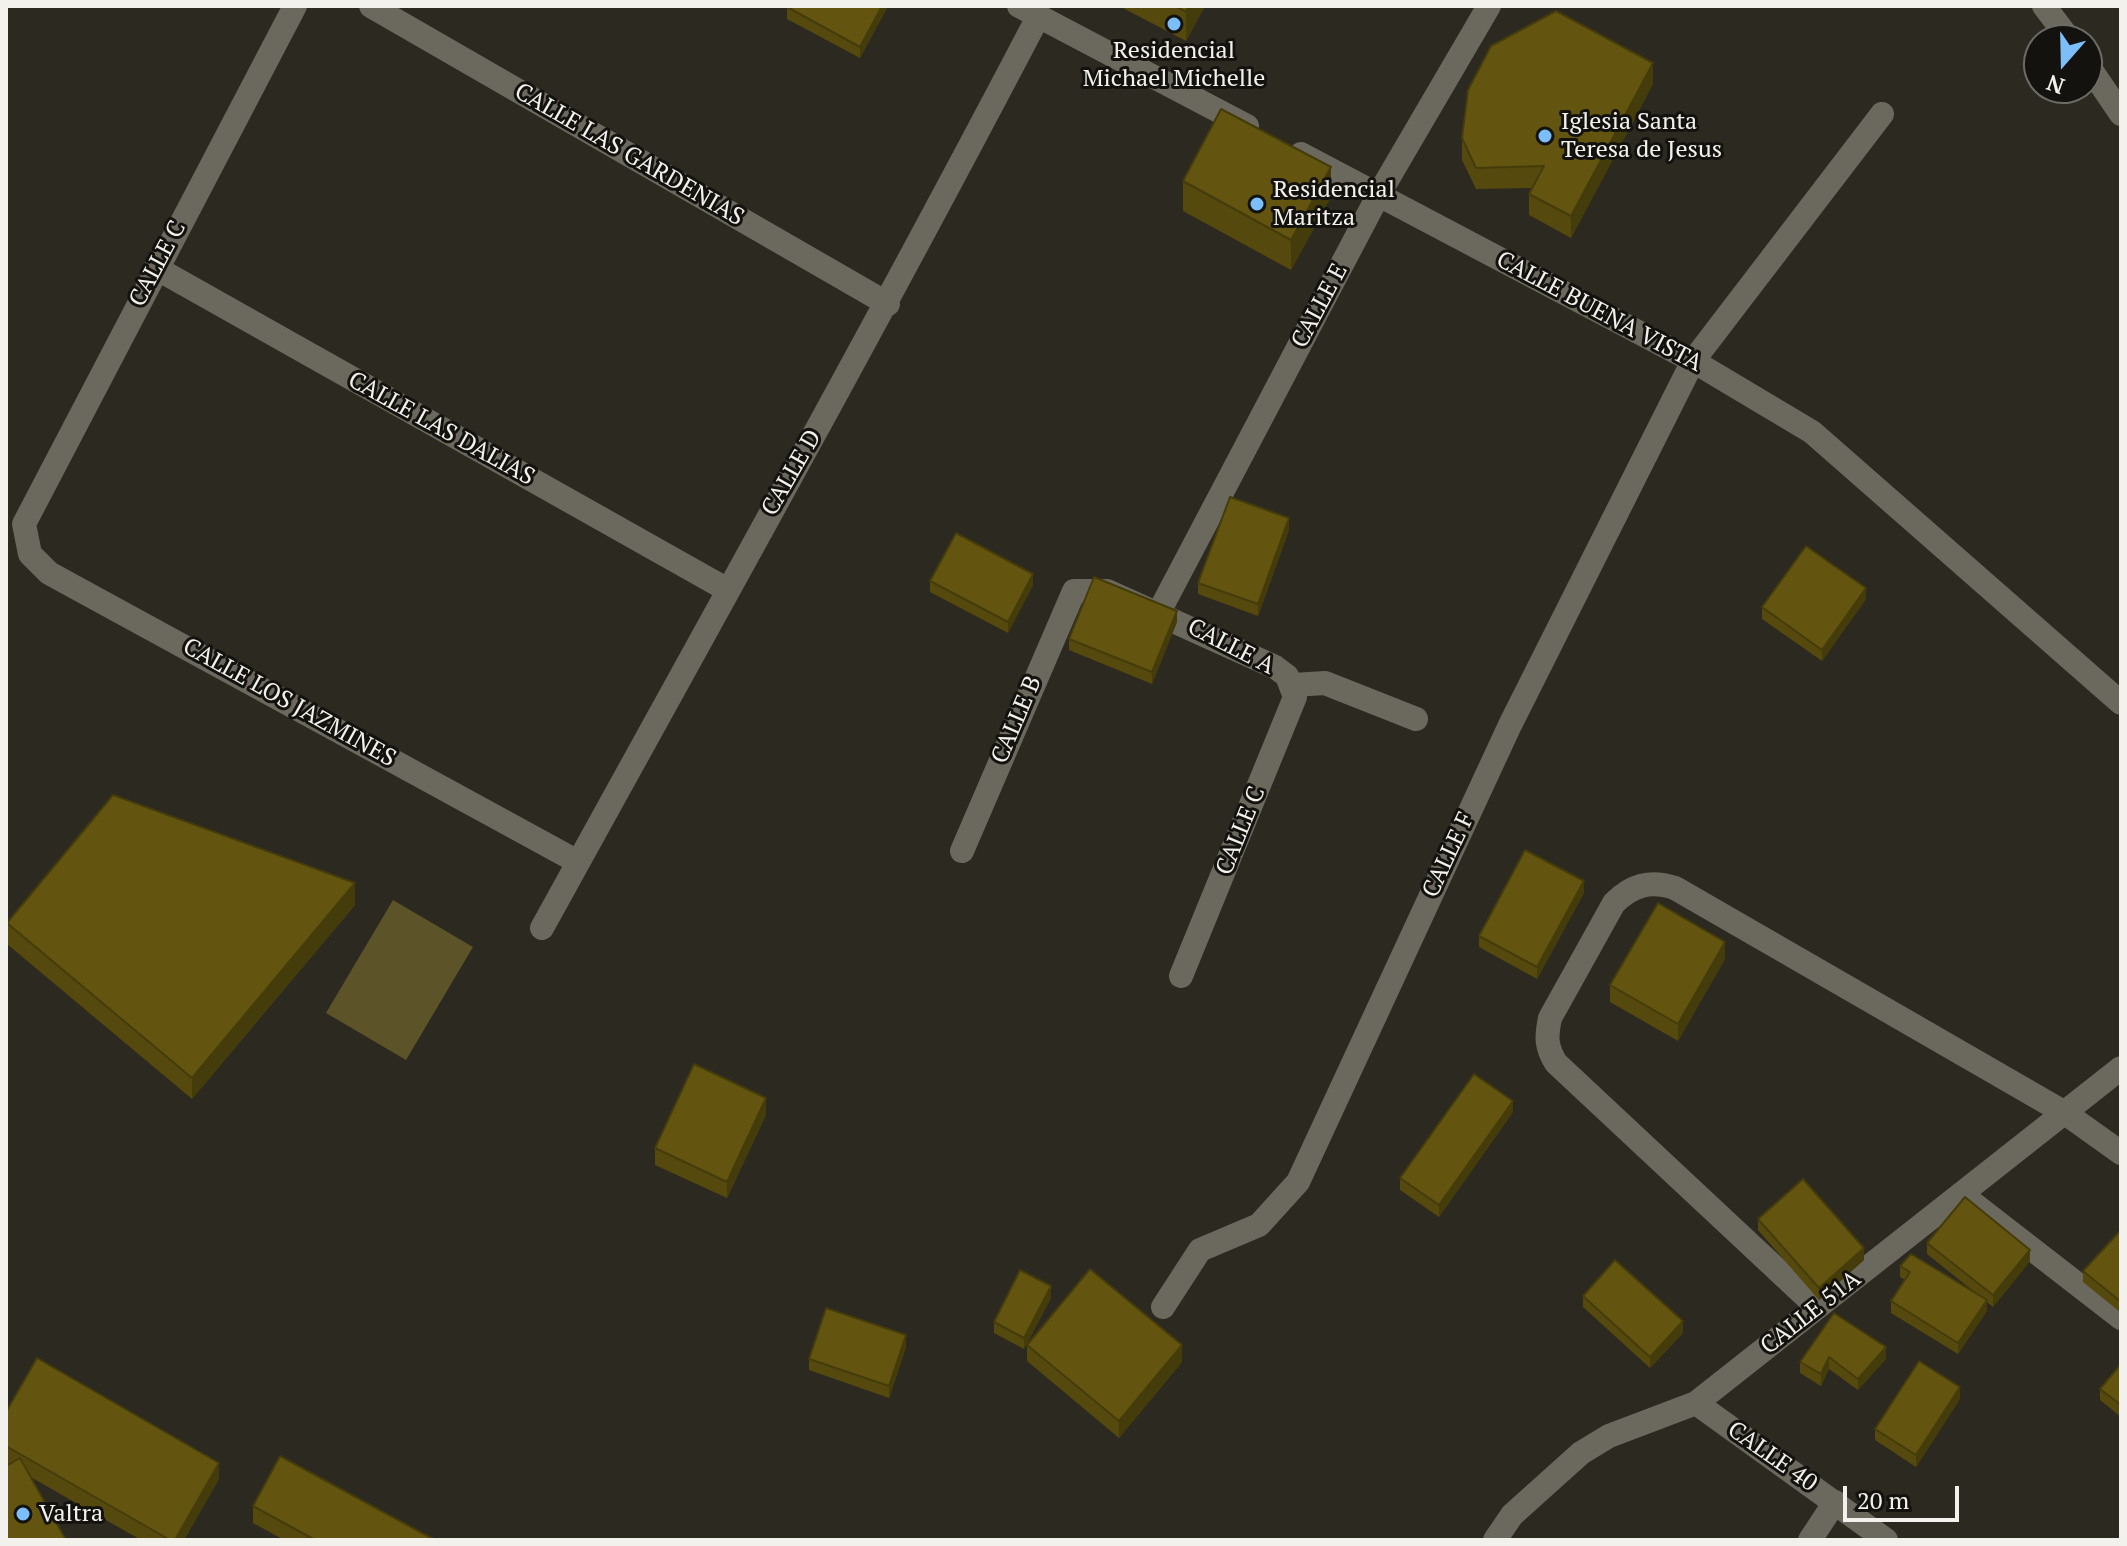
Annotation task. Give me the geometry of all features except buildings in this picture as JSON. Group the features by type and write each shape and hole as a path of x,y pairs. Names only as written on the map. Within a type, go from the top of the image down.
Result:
{"street":[{"name":"CALLE C","path":"24,524 295,6"},
{"name":"CALLE LAS GARDENIAS","path":"371,6 888,304"},
{"name":"CALLE E","path":"1159,612 1379,194 1489,6"},
{"path":"2044,6 2058,24"},
{"name":"CALLE D","path":"542,928 726,589 888,304 1028,11"},
{"name":"CALLE BUENA VISTA","path":"1028,11 1693,361 1812,432 2121,703"},
{"path":"2103,88 2121,114"},
{"name":"CALLE F","path":"1163,1307 1200,1250 1259,1225 1298,1182 1510,725 1693,361 1882,114"},
{"name":"CALLE LAS DALIAS","path":"156,268 726,589"},
{"name":"CALLE LOS JAZMINES","path":"24,524 30,554 49,573 578,862"},
{"name":"CALLE A","path":"1074,591 1107,591 1159,612 1275,667 1293,685"},
{"name":"CALLE B","path":"962,851 1074,591"},
{"path":"1293,685 1325,683 1416,719"},
{"name":"CALLE C","path":"1181,976 1291,709 1295,697 1293,685"},
{"path":"1817,1307 1556,1063 1548,1051 1546,1035 1550,1018 1614,903 1626,891 1659,883 1675,888 2065,1113 2121,1153"},
{"name":"CALLE 51A","path":"1495,1540 1512,1515 1581,1453 1609,1436 1696,1403 2121,1068"},
{"path":"1961,1194 2121,1318"},
{"name":"CALLE 40","path":"1696,1403 1886,1540"},
{"path":"1810,1540 1835,1502"}],"shaded area":[{"path":"393,900 473,947 406,1060 326,1013"}],"place":[{"name":"Residencial Michael Michelle","path":"1174,24"},
{"name":"Iglesia Santa Teresa de Jesus","path":"1545,136"},
{"name":"Residencial Maritza","path":"1257,204"},
{"name":"Valtra","path":"23,1514"}]}
